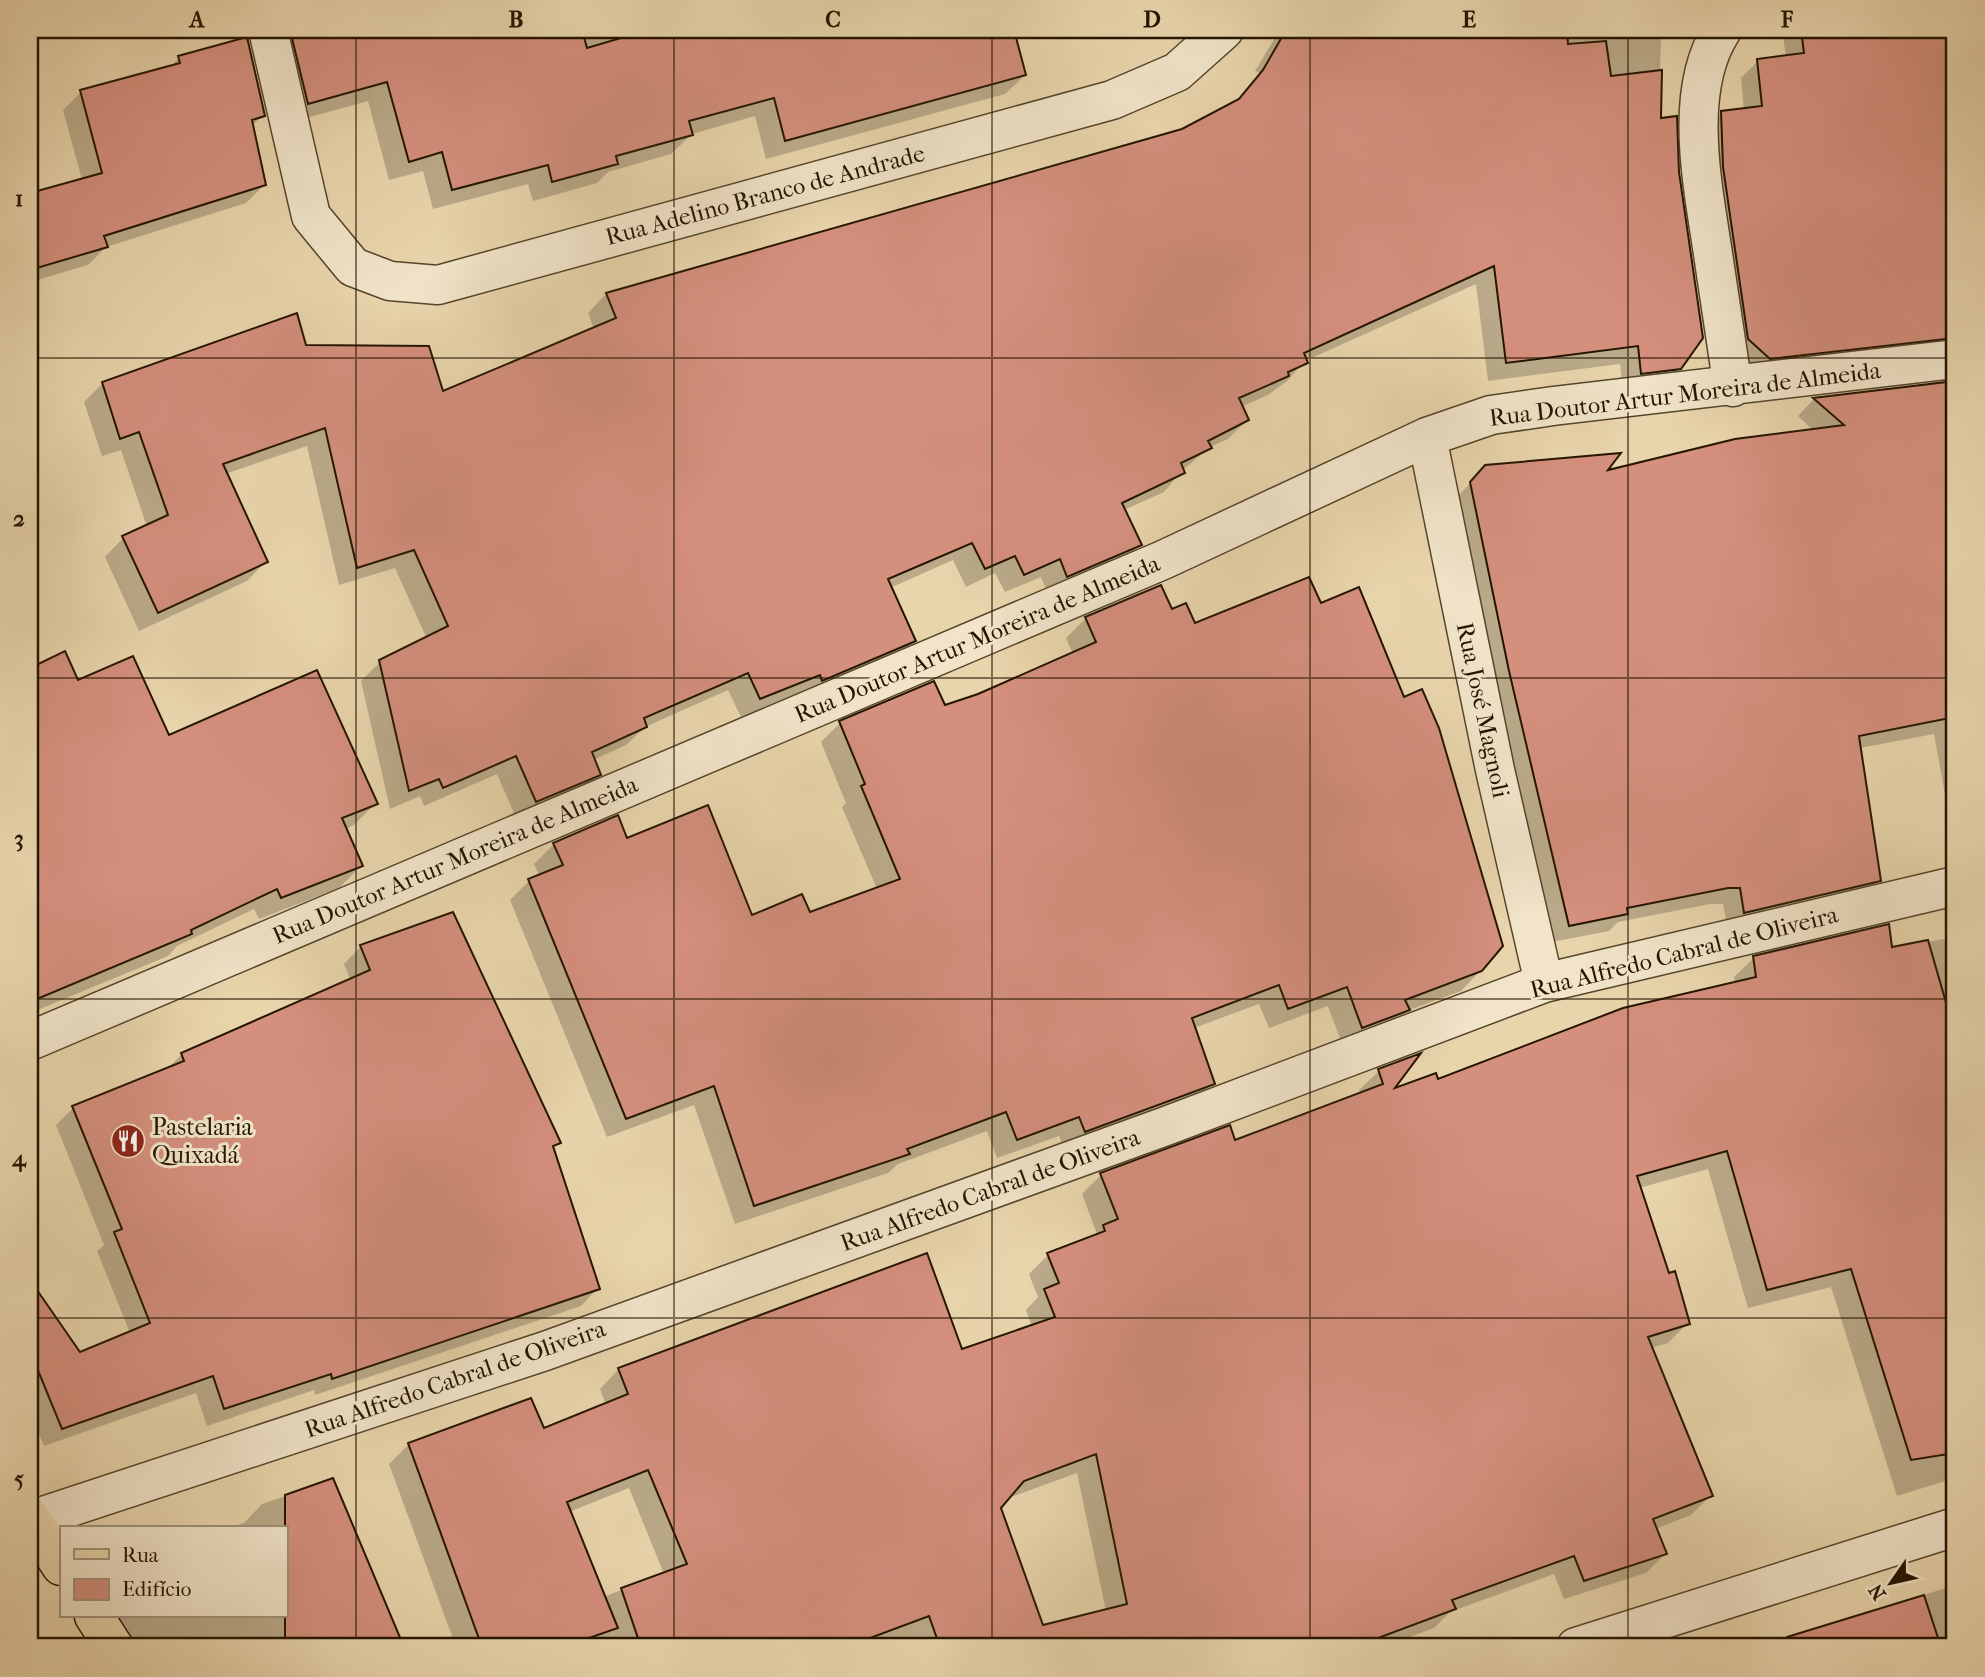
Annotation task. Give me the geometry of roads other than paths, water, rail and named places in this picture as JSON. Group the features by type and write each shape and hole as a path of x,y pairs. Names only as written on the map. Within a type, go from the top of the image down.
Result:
{"main road":[{"path":"30,1519 60,1564"},
{"path":"95,1618 114,1647"}],"street":[{"name":"Rua Adelino Branco de Andrade","path":"268,30 311,216 353,267 390,281 438,285 1112,100 1177,72 1224,30"},
{"path":"1722,30 1714,43 1699,101 1700,163 1733,387"},
{"name":"Rua Doutor Artur Moreira de Almeida","path":"30,1041 1163,560 1427,437 1491,415 1955,359"},
{"name":"Rua José Magnoli","path":"1427,437 1495,770 1544,983"},
{"name":"Rua Alfredo Cabral de Oliveira","path":"30,1519 545,1351 1153,1130 1544,983 1955,886"},
{"path":"1576,1647 1955,1527"}],"place":[{"name":"Pastelaria Quixadá","path":"128,1141"}]}
